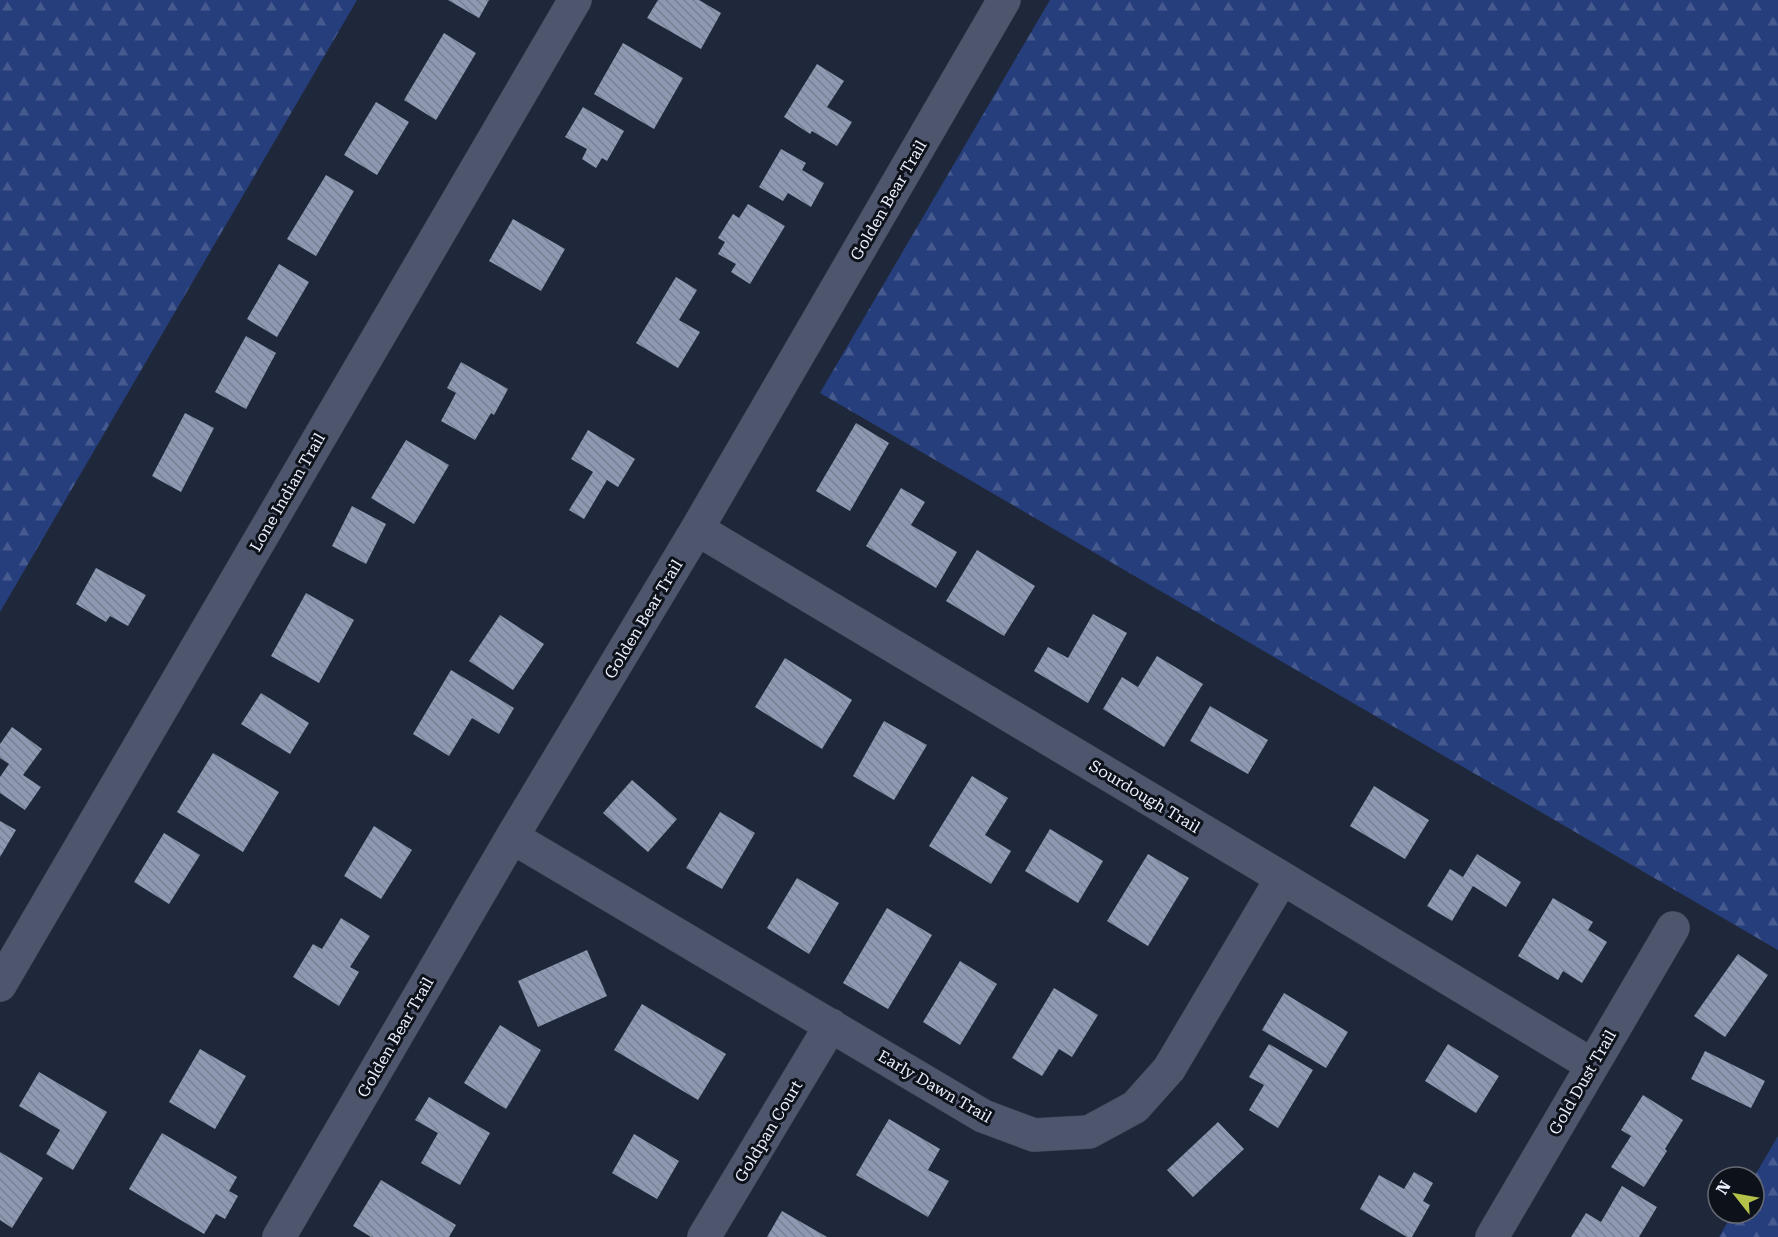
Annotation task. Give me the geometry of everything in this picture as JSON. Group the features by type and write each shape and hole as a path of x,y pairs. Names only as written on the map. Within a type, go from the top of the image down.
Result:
{"street":[{"name":"Lone Indian Trail","path":"0,985 575,0"},
{"name":"Golden Bear Trail","path":"279,1237 512,837 697,529 1004,0"},
{"name":"Sourdough Trail","path":"697,529 1592,1065"},
{"name":"Early Dawn Trail","path":"512,837 983,1116 1034,1135 1089,1132 1135,1107 1169,1070 1282,878"},
{"name":"Gold Dust Trail","path":"1492,1237 1673,928"},
{"name":"Goldpan Court","path":"704,1237 831,1025"}],"green space":[{"path":"0,0 357,0 0,612"},
{"path":"1050,0 1778,0 1778,950 820,393"},
{"path":"1778,1136 1778,1237 1719,1237 1726,1225 1766,1225 1766,1165 1761,1165"}],"building":[{"path":"448,0 489,0 479,18"},
{"path":"658,0 699,0 721,13 701,49 647,18"},
{"path":"444,33 476,53 436,120 404,100"},
{"path":"623,43 683,78 654,129 594,94"},
{"path":"817,64 844,81 827,107 852,122 837,146 812,131 810,134 784,117"},
{"path":"376,102 409,122 377,175 344,155"},
{"path":"583,107 624,131 607,161 602,158 596,168 582,159 587,149 565,137"},
{"path":"781,149 806,163 802,170 824,183 811,207 788,193 783,201 759,187"},
{"path":"326,175 354,191 316,256 287,239"},
{"path":"748,204 785,226 750,284 731,272 736,264 718,254 725,242 718,238 733,214 739,218"},
{"path":"513,219 565,249 541,291 489,261"},
{"path":"279,264 309,282 277,337 247,319"},
{"path":"676,277 697,290 679,320 700,332 678,368 636,343"},
{"path":"246,336 276,353 246,409 215,392"},
{"path":"461,362 508,389 494,415 491,413 475,440 441,421 456,393 447,388"},
{"path":"185,413 214,428 181,492 152,476"},
{"path":"856,423 889,443 850,511 816,491"},
{"path":"588,430 635,459 618,487 607,480 584,519 569,510 593,472 571,459"},
{"path":"406,440 449,465 414,524 371,498"},
{"path":"901,488 925,502 911,525 957,552 936,588 866,546"},
{"path":"352,506 386,524 366,564 332,546"},
{"path":"977,550 1035,586 1004,636 946,601"},
{"path":"96,568 146,595 128,626 110,616 106,622 76,604"},
{"path":"306,593 354,620 319,683 271,656"},
{"path":"1093,614 1127,633 1088,703 1034,671 1048,647 1068,658"},
{"path":"500,615 544,644 513,690 469,661"},
{"path":"1157,656 1203,684 1164,747 1103,709 1122,677 1138,687"},
{"path":"785,658 852,700 822,749 755,707"},
{"path":"451,670 514,708 499,734 472,718 449,756 413,734"},
{"path":"261,693 309,723 290,754 241,724"},
{"path":"1210,706 1268,740 1248,774 1190,741"},
{"path":"884,721 927,745 894,800 853,776"},
{"path":"12,727 42,749 23,775 41,787 25,810 0,793 0,777 9,764 0,758 0,744"},
{"path":"213,753 279,792 243,852 177,812"},
{"path":"972,776 1008,798 985,835 1011,851 991,884 929,846"},
{"path":"632,780 677,819 648,852 603,813"},
{"path":"1374,786 1429,820 1405,859 1350,826"},
{"path":"720,812 755,833 722,889 686,868"},
{"path":"0,821 16,830 0,857"},
{"path":"374,826 412,850 381,899 344,876"},
{"path":"1050,829 1103,861 1078,903 1025,871"},
{"path":"164,833 200,855 169,904 134,882"},
{"path":"1148,854 1189,878 1148,946 1107,921"},
{"path":"1477,854 1521,882 1506,907 1473,886 1452,921 1427,906 1450,869 1463,877"},
{"path":"797,878 839,903 809,954 767,928"},
{"path":"1553,898 1593,922 1588,930 1607,942 1582,983 1563,971 1558,980 1518,956"},
{"path":"887,908 932,935 888,1009 843,983"},
{"path":"341,918 370,936 350,967 359,972 339,1006 293,977 313,944 322,949"},
{"path":"587,950 607,996 538,1027 518,981"},
{"path":"1738,954 1768,975 1725,1037 1694,1016"},
{"path":"960,961 997,984 960,1045 923,1022"},
{"path":"1054,988 1098,1015 1072,1057 1059,1049 1042,1076 1012,1058"},
{"path":"1284,993 1348,1032 1326,1068 1262,1030"},
{"path":"642,1004 726,1054 698,1100 614,1050"},
{"path":"500,1025 541,1050 506,1109 464,1083"},
{"path":"1269,1044 1313,1070 1278,1128 1249,1110 1264,1085 1249,1077"},
{"path":"1448,1044 1499,1076 1476,1113 1425,1081"},
{"path":"200,1049 246,1076 215,1129 169,1102"},
{"path":"1705,1051 1765,1081 1751,1108 1691,1079"},
{"path":"39,1072 107,1112 73,1170 46,1154 60,1130 19,1106"},
{"path":"1643,1095 1683,1120 1644,1187 1611,1167 1631,1136 1621,1130"},
{"path":"429,1097 490,1133 460,1185 421,1163 438,1133 415,1120"},
{"path":"889,1119 940,1149 928,1170 949,1181 928,1217 856,1175"},
{"path":"1218,1122 1244,1149 1193,1197 1167,1170"},
{"path":"162,1133 237,1177 229,1191 238,1196 225,1219 216,1214 204,1234 129,1189"},
{"path":"634,1134 679,1161 657,1199 612,1173"},
{"path":"0,1152 43,1178 12,1228 0,1220"},
{"path":"1414,1172 1433,1183 1423,1201 1430,1205 1412,1237 1407,1237 1360,1209 1379,1175 1404,1189"},
{"path":"381,1180 456,1225 449,1237 371,1237 353,1226"},
{"path":"1622,1186 1657,1207 1639,1237 1571,1237 1586,1213 1601,1222"},
{"path":"782,1211 827,1237 767,1237"}]}
